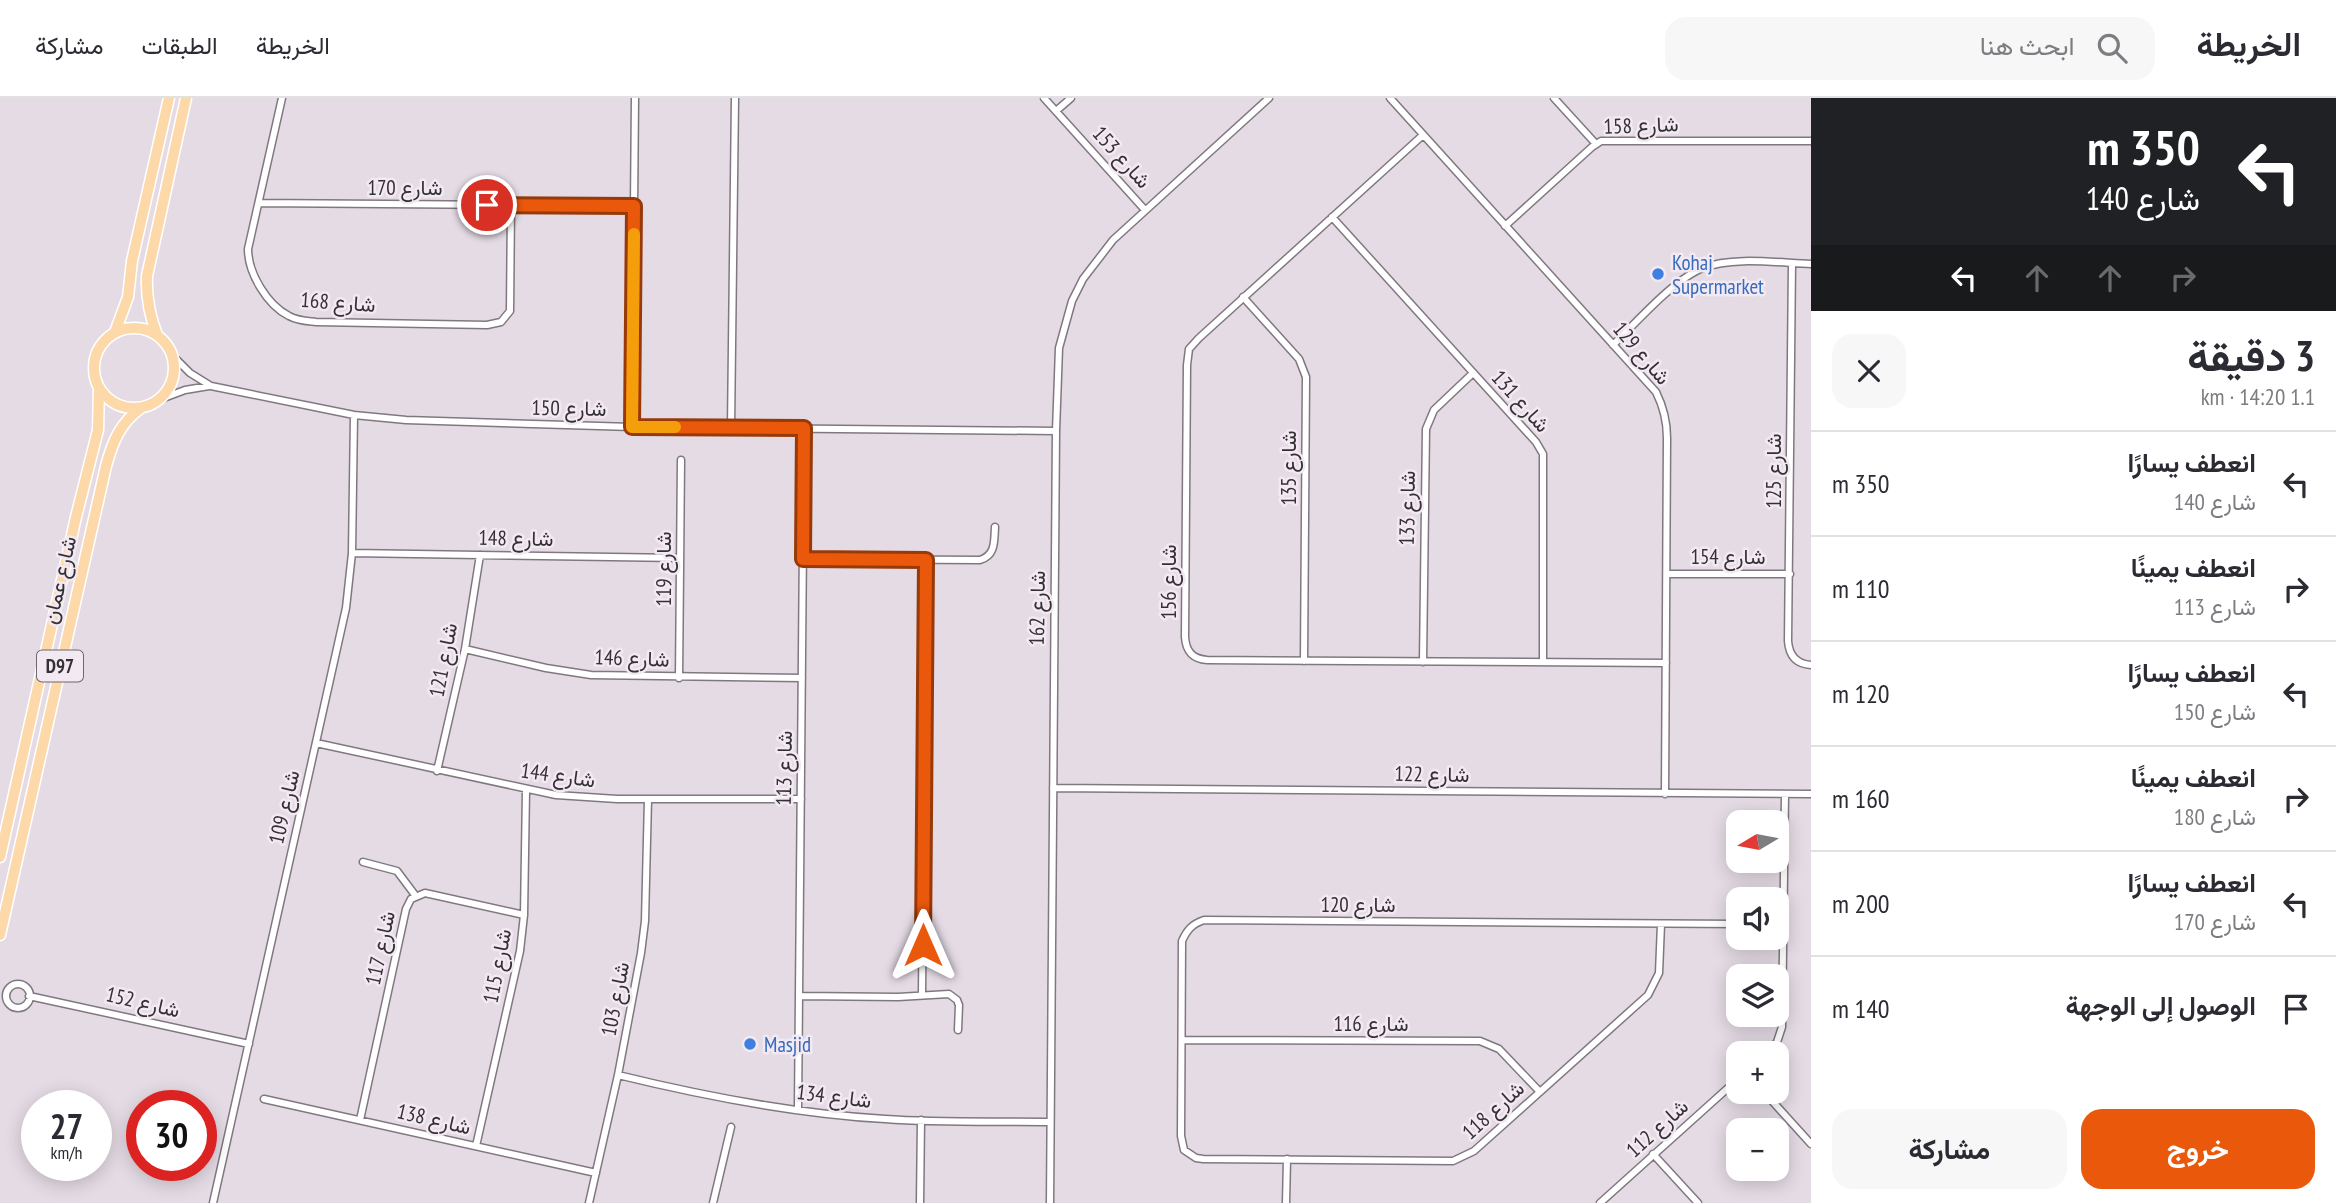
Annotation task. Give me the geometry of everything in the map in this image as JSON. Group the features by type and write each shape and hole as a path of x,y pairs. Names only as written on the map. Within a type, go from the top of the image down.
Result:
{"main road":[{"path":"115,332 136,328 157,335 167,344 175,367 169,390 161,399 141,408 129,409 117,405 99,389 94,368 100,347 115,332 125,310 132,261 169,98"},
{"path":"157,335 148,306 146,276 186,98"},
{"name":"شارع عمان","path":"0,857 98,430 99,389"},
{"name":"شارع عمان","path":"0,935 101,484 115,436 122,425 141,408"}],"street":[{"name":"شارع 168","path":"282,98 248,248 251,269 269,298 278,309 289,316 316,322 487,325 501,322 510,311 511,205"},
{"path":"632,427 635,98"},
{"path":"731,428 735,98"},
{"name":"شارع 153","path":"1044,98 1146,209"},
{"path":"1056,111 1070,98"},
{"name":"شارع 162","path":"1050,1203 1056,431 1059,348 1072,301 1097,259 1146,209 1269,98"},
{"name":"شارع 129","path":"1390,98 1656,393 1663,407 1667,422 1665,794"},
{"path":"1554,98 1596,144"},
{"name":"شارع 156","path":"1423,135 1193,343 1187,357 1185,645 1188,652 1200,660 1666,663"},
{"name":"شارع 158","path":"1505,226 1596,144 1612,140 1811,141"},
{"name":"شارع 170","path":"259,203 634,206"},
{"name":"شارع 131","path":"1332,217 1536,442 1543,454 1543,663"},
{"path":"1613,345 1679,283 1703,268 1733,262 1811,264"},
{"name":"شارع 125","path":"1792,263 1789,649 1798,662 1811,665"},
{"name":"شارع 135","path":"1243,297 1299,359 1306,377 1304,661"},
{"name":"شارع 150","path":"173,356 190,373 211,386"},
{"name":"شارع 133","path":"1423,662 1426,429 1434,410 1473,373"},
{"name":"شارع 150","path":"161,399 185,390 211,386 354,415 481,424 1056,431"},
{"name":"شارع 109","path":"213,1203 344,621 352,553 354,415"},
{"name":"شارع 113","path":"798,1109 804,428"},
{"name":"شارع 119","path":"680,678 681,460"},
{"path":"803,559 985,558 993,550 995,527"},
{"name":"شارع 148","path":"352,553 680,558"},
{"name":"شارع 121","path":"437,771 464,649 480,555"},
{"path":"922,994 926,560"},
{"name":"شارع 154","path":"1667,574 1790,574"},
{"name":"شارع 146","path":"464,649 568,672 614,677 802,678"},
{"name":"شارع 144","path":"316,743 526,790 587,798 801,799"},
{"name":"شارع 122","path":"1053,788 1811,794"},
{"name":"شارع 115","path":"476,1146 517,964 524,915 526,790"},
{"path":"1781,887 1785,794"},
{"name":"شارع 103","path":"589,1203 618,1075 643,939 648,799"},
{"path":"363,862 397,871 415,895"},
{"name":"شارع 117","path":"360,1120 408,904 415,895 430,894 524,915"},
{"name":"شارع 120","path":"1181,1136 1182,941 1190,927 1204,920 1726,924"},
{"name":"شارع 118","path":"1181,1136 1184,1150 1196,1158 1461,1159 1474,1151 1653,988 1659,973 1661,924"},
{"path":"1777,1041 1782,1027 1781,950"},
{"path":"799,996 898,997 949,994 957,1000 958,1030"},
{"name":"شارع 152","path":"29,996 249,1044"},
{"name":"شارع 116","path":"1182,1040 1480,1041 1499,1049 1540,1092"},
{"name":"شارع 134","path":"618,1075 677,1089 851,1117 1050,1122"},
{"name":"شارع 112","path":"1600,1203 1726,1090"},
{"name":"شارع 138","path":"264,1099 596,1173"},
{"path":"1775,1104 1811,1144"},
{"path":"920,1203 921,1120"},
{"path":"713,1203 731,1127"},
{"path":"1653,1154 1698,1203"},
{"path":"1286,1203 1287,1159"}],"slow traffic":[{"path":"634,234 632,427 675,427"}],"place":[{"name":"Kohaj Supermarket","path":"1658,274"},
{"name":"Masjid","path":"750,1044"}],"route":[{"path":"487,205 634,206 632,427 804,428 803,559 926,560 923,945"}]}
